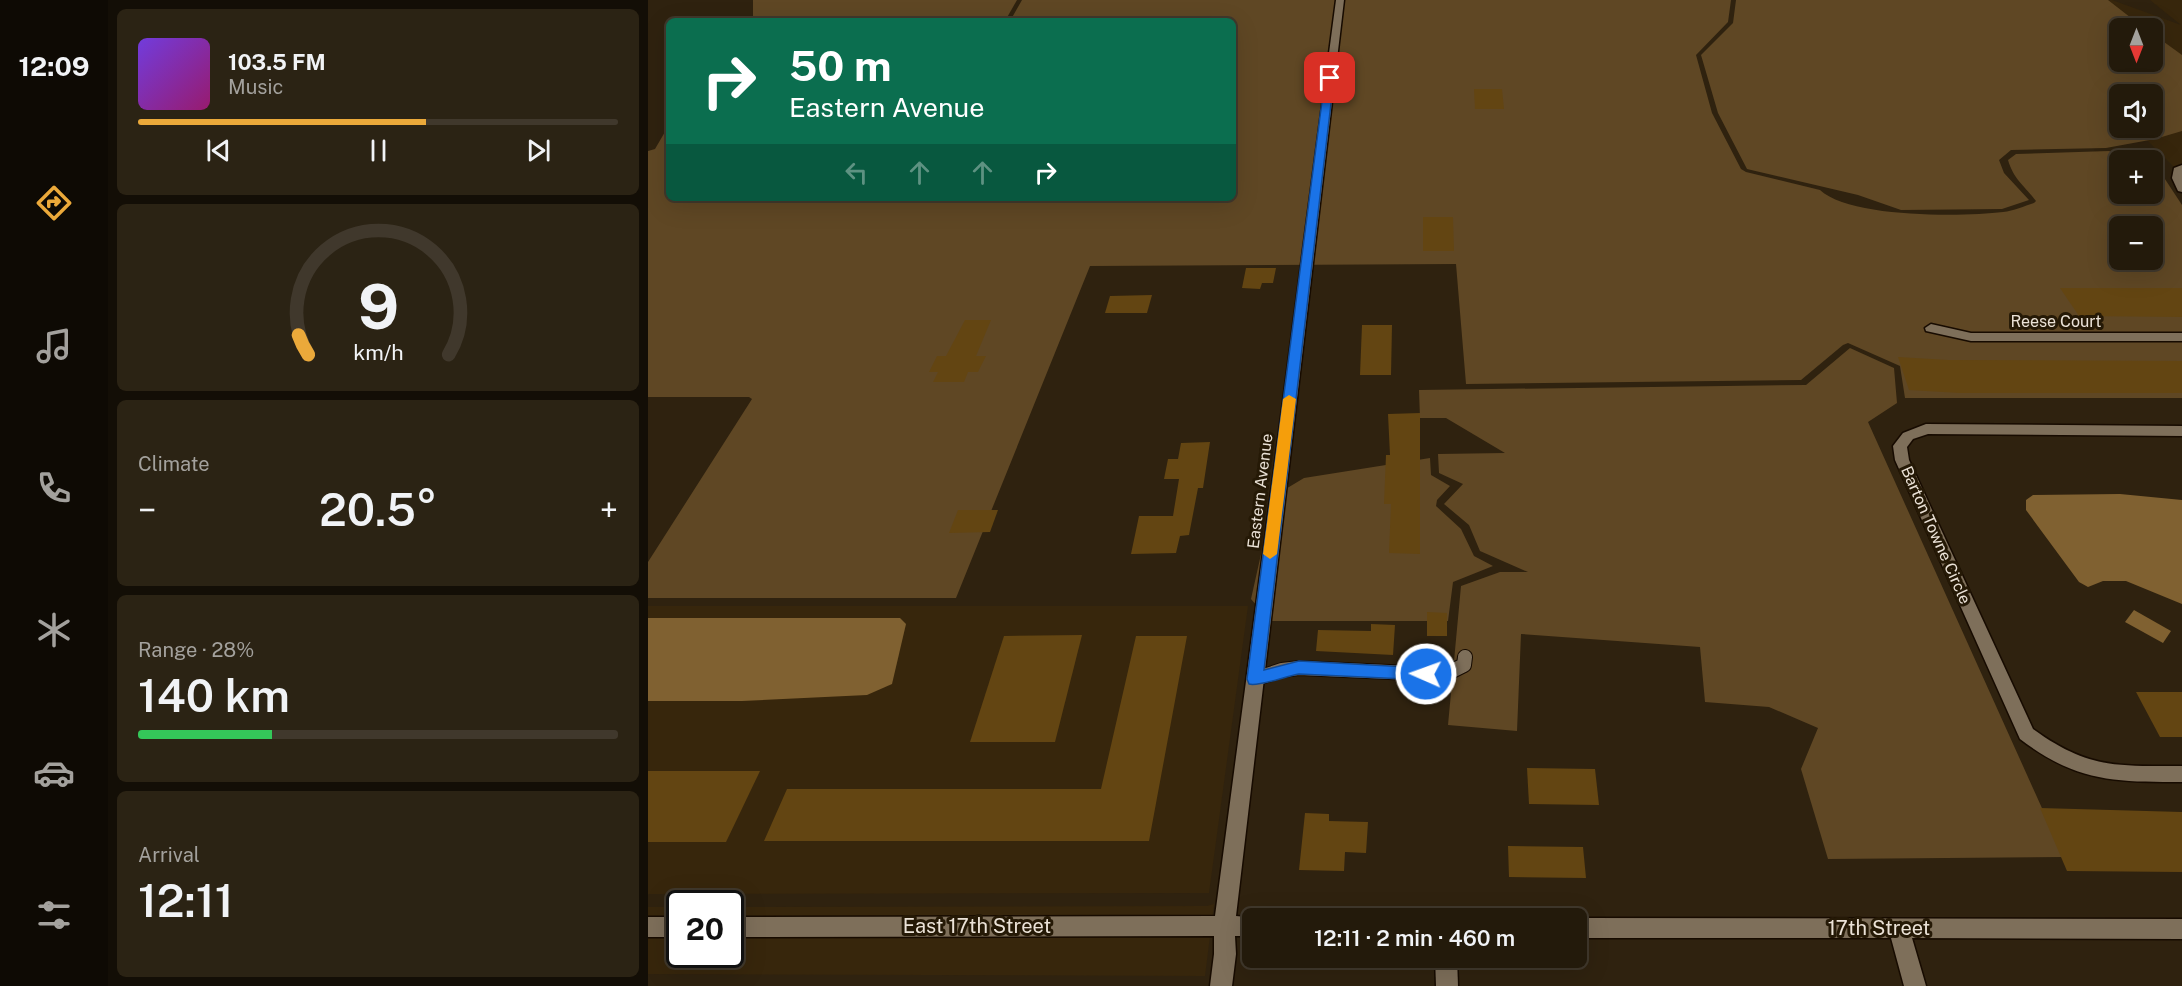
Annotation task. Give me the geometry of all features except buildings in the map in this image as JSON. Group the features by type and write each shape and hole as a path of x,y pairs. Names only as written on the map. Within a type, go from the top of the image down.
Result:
{"street":[{"name":"Eastern Avenue","path":"1221,986 1225,954 1224,926 1340,0"},
{"path":"2182,168 2178,170 2177,178 2182,189"},
{"name":"Reese Court","path":"1931,328 1971,337 2182,337"},
{"name":"Barton Towne Circle","path":"2182,431 1926,429 1908,436 1900,446 1902,460 2026,734 2042,747 2070,763 2104,773 2182,774"},
{"path":"1224,926 1242,926"},
{"name":"East 17th Street","path":"744,927 1224,926"},
{"path":"648,927 666,927"},
{"name":"17th Street","path":"1587,928 2182,929"},
{"path":"1898,928 1915,986"},
{"path":"1446,968 1447,986"}],"lane":[{"path":"1255,679 1299,668 1393,673 1446,673 1458,670 1464,665 1465,657"}],"shaded area":[{"path":"753,0 1017,0 1007,18 753,18"},
{"path":"1022,0 1731,0 1728,22 1696,55 1712,113 1741,169 1746,172 1820,190 1835,199 1855,206 1880,211 1935,215 2003,212 2034,203 2036,201 2016,178 2010,167 2008,160 2016,154 2109,151 2109,204 2163,204 2163,176 2182,205 2182,398 1905,398 1900,366 1848,343 1801,380 1466,384 1456,264 1090,266 956,598 648,598 648,562 752,399 749,397 648,397 648,151 655,149 666,130 666,201 1236,201 1236,18 1012,18"},
{"path":"1736,0 2108,0 2131,18 2109,18 2109,72 2163,72 2163,41 2182,55 2182,131 2163,137 2163,84 2109,84 2109,138 2158,138 2106,148 2011,150 1999,160 2004,173 2029,200 2002,209 1901,210 1858,195 1747,169 1718,113 1701,55 1733,23"},
{"path":"2008,0 2112,0 2162,18 2109,18 2109,72 2163,72 2163,18 2181,25 2150,0 2182,0 2182,175 2163,156 2163,150 2157,150 2145,138 2163,138 2163,84 2109,85"},
{"path":"1850,348 1894,368 1897,403 1868,422 2064,857 1828,859 1801,769 1818,728 1769,707 1705,702 1700,647 1521,634 1517,731 1448,725 1461,586 1500,572 1528,572 1480,551 1469,525 1444,504 1463,484 1439,473 1438,454 1505,453 1446,418 1420,418 1419,390 1806,385"},
{"path":"1430,458 1431,475 1450,486 1437,500 1436,506 1461,529 1474,556 1493,566 1453,582 1448,621 1255,621 1257,606 1251,599 1274,496 1304,478"},
{"path":"2120,494 2182,500 2182,604 2126,581 2103,581 2088,587 2079,582 2026,510 2026,500 2033,495"},
{"path":"648,606 1248,606 1209,893 744,894 744,890 666,890 666,894 648,894"},
{"path":"2134,610 2171,631 2163,643 2125,622"},
{"path":"648,618 900,618 906,624 892,684 867,695 742,701 648,701"},
{"path":"1214,904 1205,976 648,974 648,907 666,907 666,968 744,968 744,907 1207,906"}],"slow traffic":[{"path":"1270,554 1289,399"}],"route":[{"path":"1330,78 1255,679 1299,668 1426,674"}]}
